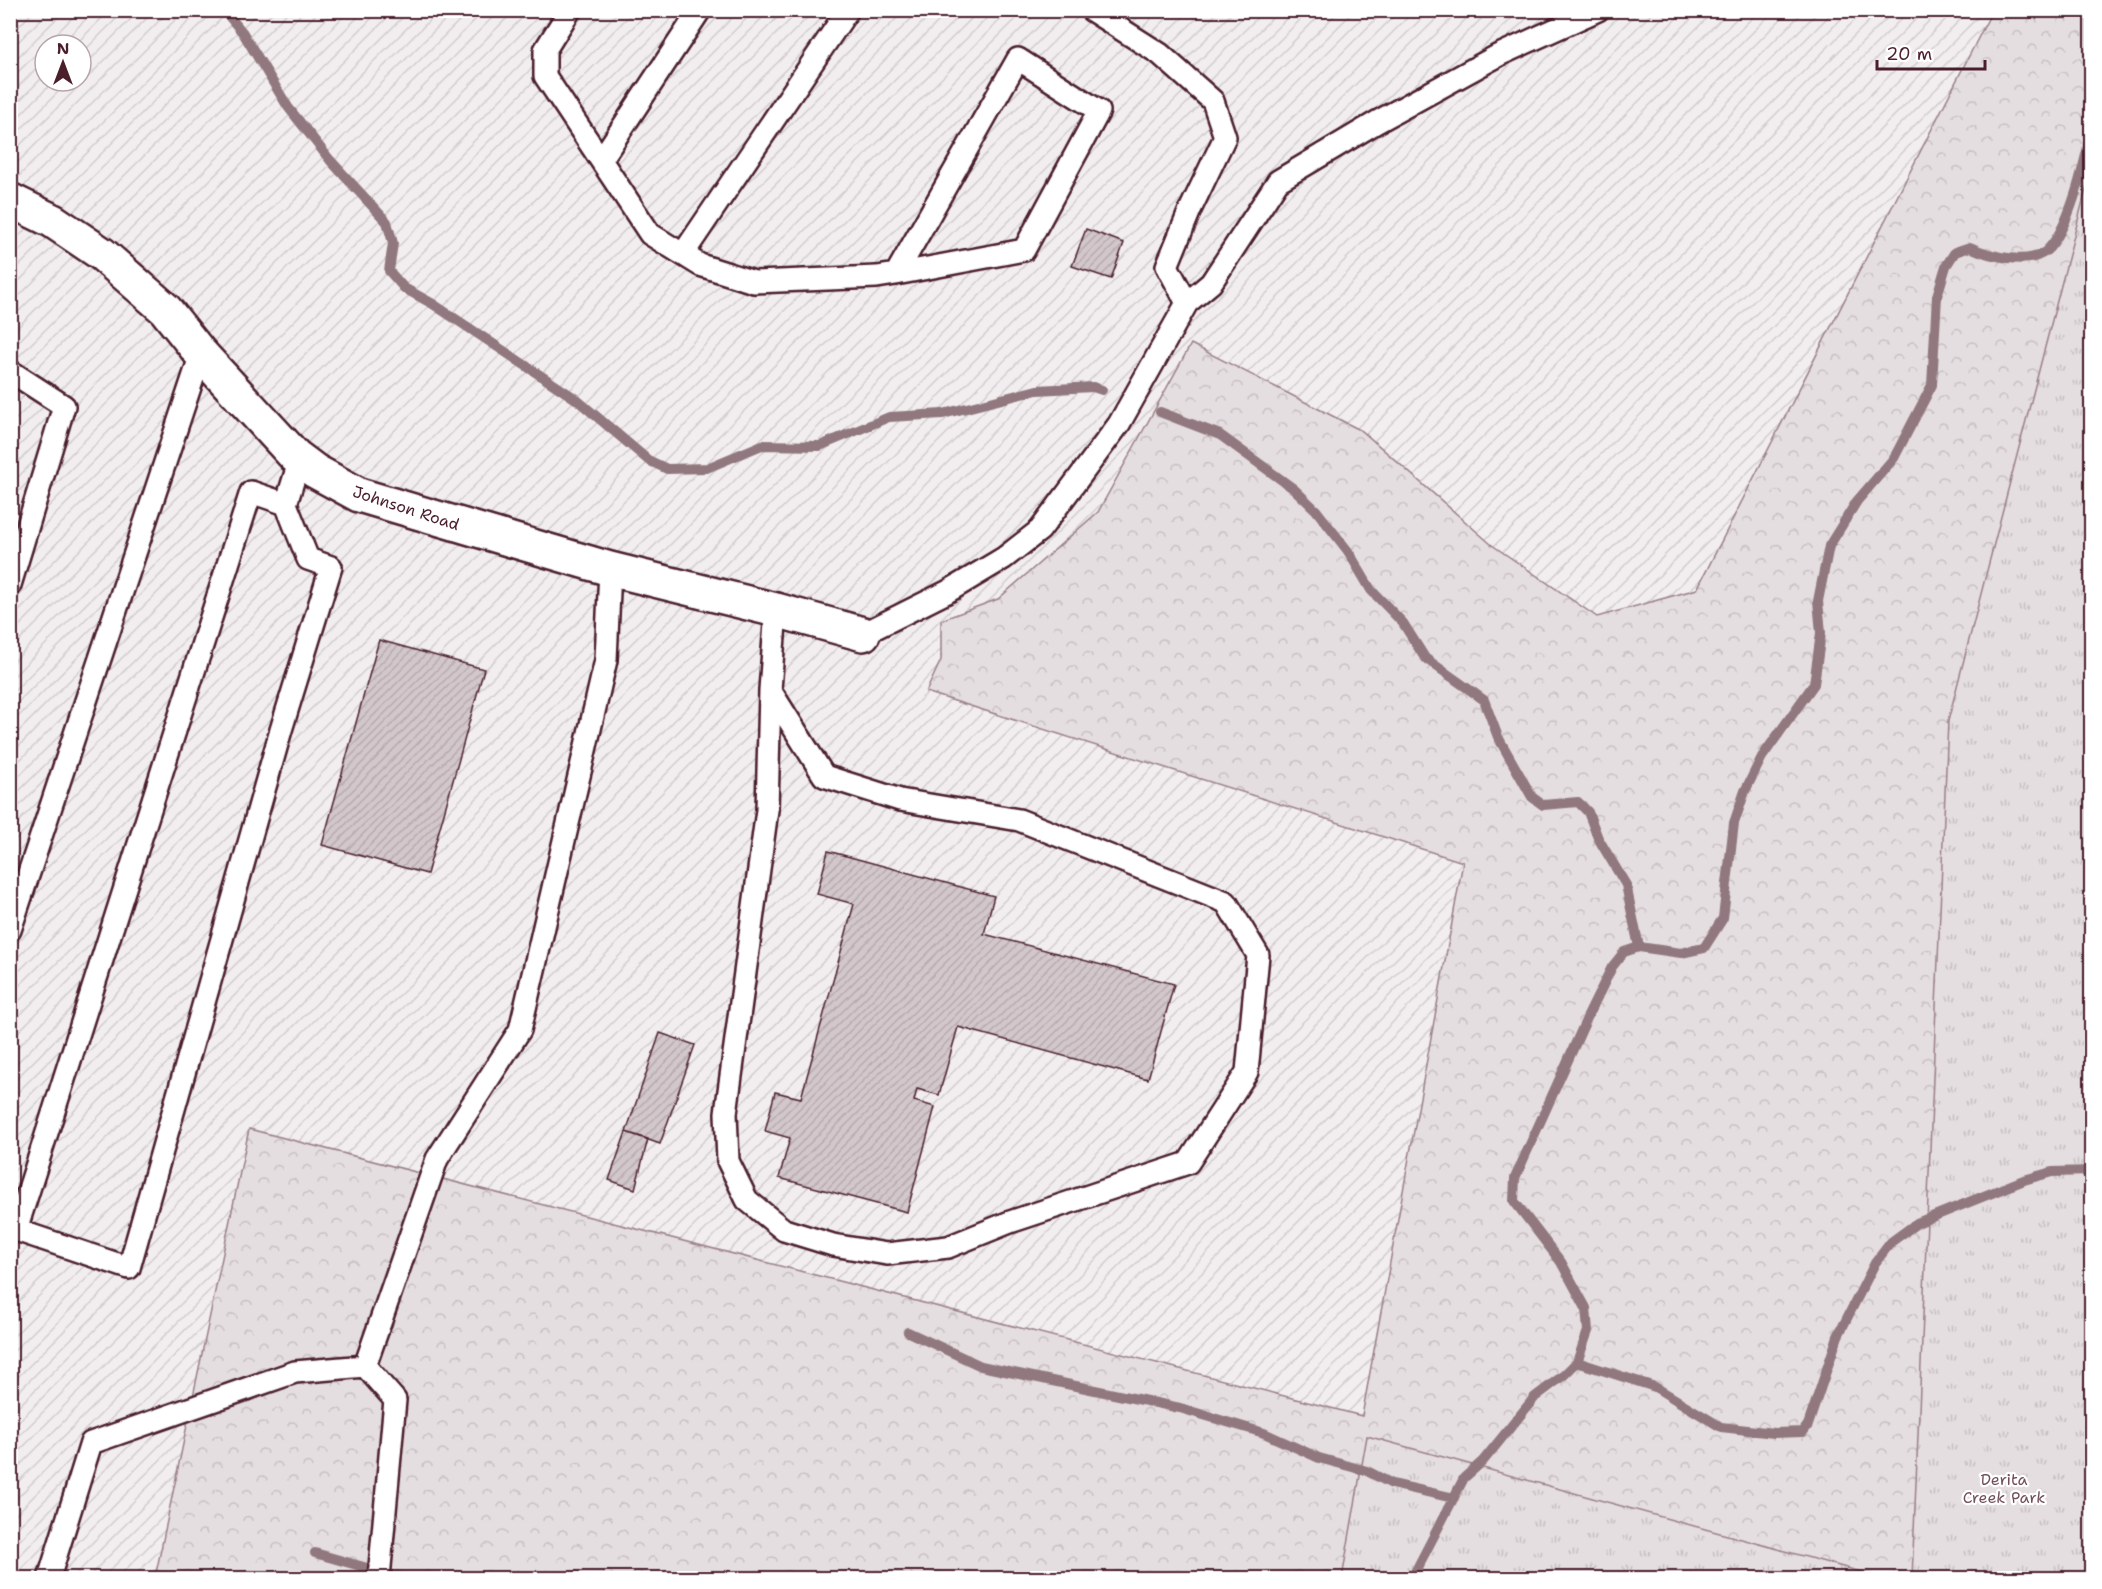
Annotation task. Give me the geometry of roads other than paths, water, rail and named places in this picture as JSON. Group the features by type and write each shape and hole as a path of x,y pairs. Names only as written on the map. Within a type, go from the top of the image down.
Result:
{"street":[{"name":"Johnson Road","path":"10,200 53,221 102,254 165,309 201,354 300,459 315,471 359,495 610,569 863,634"}],"lane":[{"path":"570,10 545,50 545,76 650,234 700,265 754,282 877,278 1024,250 1099,111 1018,59 896,274"},
{"path":"601,160 700,10"},
{"path":"683,254 848,10"},
{"path":"1091,10 1160,54 1213,101 1225,137 1190,210 1167,266 1186,303"},
{"path":"863,634 947,592 1004,558 1040,530 1119,424 1186,303 1211,283 1278,181 1377,122 1499,55 1598,10"},
{"path":"10,930 201,354"},
{"path":"10,371 64,406 10,585"},
{"path":"286,504 251,492 16,1230 129,1268 278,742 331,567 308,559 286,504 300,459"},
{"path":"365,1366 437,1159 520,1030 606,660 610,569"},
{"path":"770,690 824,776 900,800 1019,820 1226,902 1258,955 1247,1072 1188,1163 1010,1222 948,1247 886,1254 833,1245 784,1230 747,1200 729,1161 726,1113 767,810 770,690 776,610"},
{"path":"49,1578 91,1443 295,1372 365,1366"},
{"path":"365,1366 395,1400 379,1578"}],"waterway":[{"path":"224,10 243,33 288,107 330,160 387,222 393,243 389,271 404,288 433,304 576,399 648,460 667,469 707,468 762,445 820,446 889,417 943,414 1037,390 1093,387 1102,390"},
{"path":"1412,1578 1464,1478 1483,1461 1535,1397 1577,1362 1588,1331 1586,1308 1561,1262 1514,1201 1515,1178 1587,1018 1612,967 1624,952 1639,947 1681,953 1704,948 1723,918 1734,823 1745,791 1762,757 1814,684 1821,633 1818,601 1829,546 1857,501 1894,458 1932,385 1937,296 1946,266 1955,252 1970,247 1987,254 2019,259 2038,256 2046,251 2055,241 2069,211 2081,176 2092,129"},
{"path":"1160,412 1220,435 1294,489 1316,510 1348,551 1371,590 1403,623 1425,658 1484,700 1498,737 1532,797 1543,805 1578,802 1588,812 1598,838 1626,885 1639,947"},
{"path":"1577,1362 1655,1387 1721,1427 1774,1433 1803,1432 1808,1425 1838,1336 1875,1263 1891,1242 1917,1223 2024,1180 2052,1172 2092,1171"},
{"path":"908,1332 981,1366 1180,1408 1264,1433 1319,1458 1367,1471 1392,1484 1454,1498"},
{"path":"315,1553 381,1572 393,1578"}],"park label":[{"name":"Derita Creek Park","path":"2004,1488"}]}
